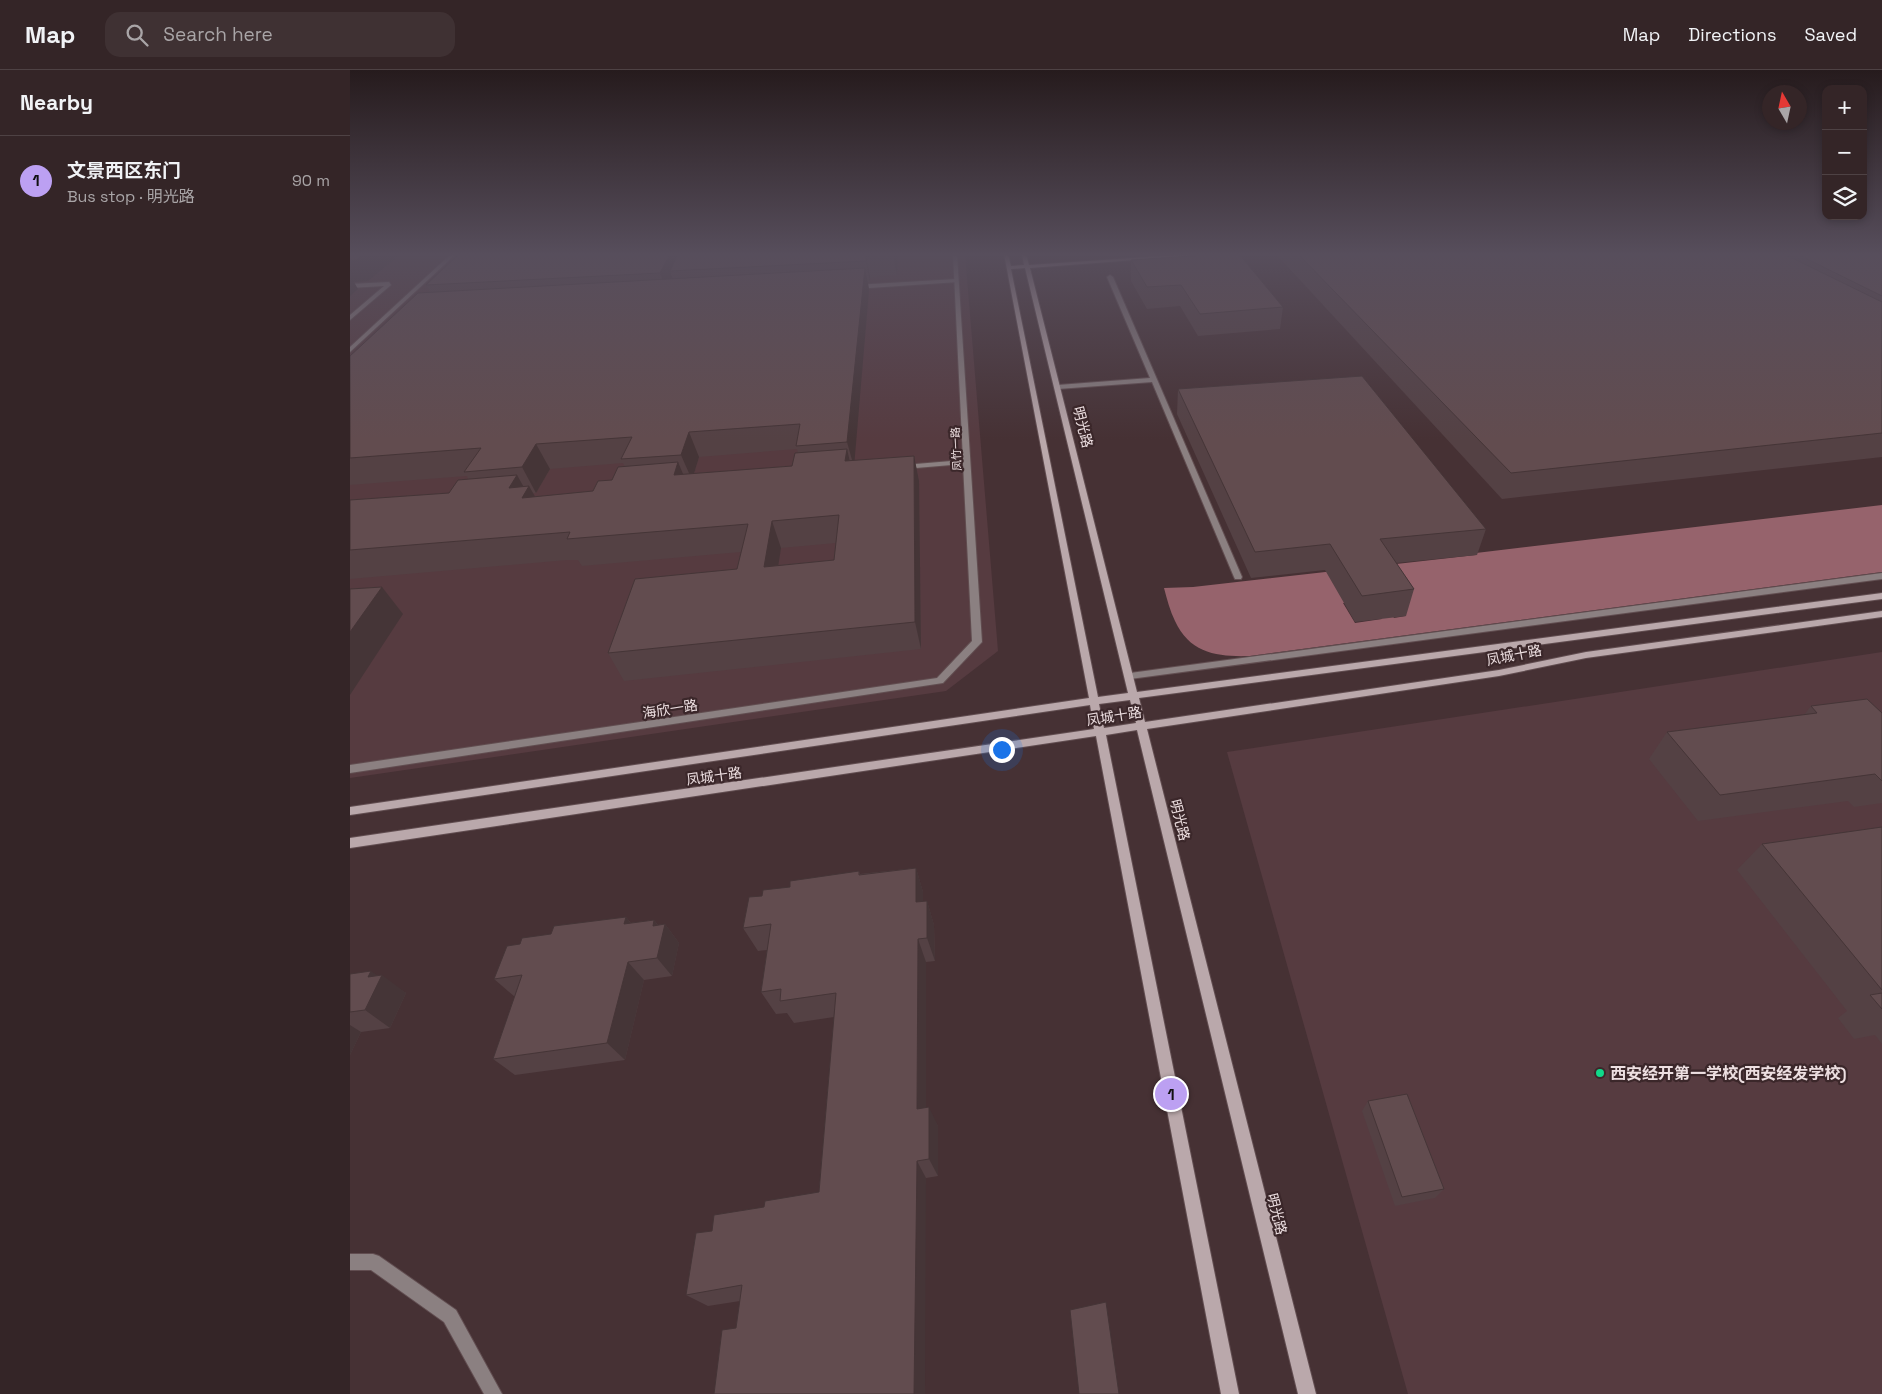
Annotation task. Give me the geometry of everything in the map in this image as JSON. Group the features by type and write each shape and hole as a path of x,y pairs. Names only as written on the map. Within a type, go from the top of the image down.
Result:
{"main road":[{"path":"1018,316 1230,1394"},
{"name":"明光路","path":"1040,316 1307,1394"},
{"name":"凤城十路","path":"350,811 1134,695 1882,596"},
{"name":"凤城十路","path":"350,843 1499,673 1586,655 1882,614"}],"street":[{"path":"350,350 387,316"},
{"name":"凤竹一路","path":"958,316 977,642"},
{"path":"1127,316 1238,577"},
{"path":"1058,387 1154,380"},
{"path":"897,468 967,462"},
{"path":"1130,676 1882,576"},
{"name":"海欣一路","path":"350,769 940,681 977,642"},
{"path":"350,1262 373,1262 450,1316 493,1394"}],"shaded area":[{"path":"350,316 970,316 998,651 946,691 350,778"},
{"path":"1882,505 1882,572 1250,656 1217,654 1197,647 1189,641 1175,621 1164,588 1193,587 1476,555 1476,553","holes":["1394,598 1406,616 1394,618 1383,599","1370,599 1382,619 1355,623 1343,603"]},
{"name":"西安经开第一学校(西安经发学校)","path":"1882,652 1882,1394 1408,1394 1227,752"}],"building":[{"path":"393,316 860,316 847,442 796,446 800,424 689,432 681,455 621,459 632,437 536,444 522,467 464,472 481,448 350,458 350,356"},
{"path":"1358,316 1882,316 1882,433 1511,473"},
{"path":"1362,376 1486,529 1380,539 1414,589 1362,596 1330,544 1255,552 1178,389"},
{"path":"847,449 845,461 914,456 915,622 608,653 635,579 737,569 748,524 567,539 570,532 350,550 350,500 449,493 458,480 517,475 509,488 529,486 522,498 593,491 598,481 612,480 618,467 678,462 674,475 792,466 795,453","holes":["839,515 834,560 764,567 772,521"]},
{"path":"382,587 350,632 350,589"},
{"path":"1867,699 1882,713 1882,781 1875,774 1720,795 1667,732 1817,713 1811,706"},
{"path":"1882,827 1882,990 1762,844"},
{"path":"916,868 916,902 927,901 927,938 918,939 917,1109 929,1107 929,1159 917,1161 914,1394 714,1394 722,1330 736,1328 742,1285 686,1295 696,1233 712,1231 714,1215 764,1207 765,1201 819,1192 836,993 780,1001 781,989 761,992 771,924 743,928 749,897 762,896 763,890 790,887 790,881 859,871 859,875"},
{"path":"626,917 624,924 654,920 653,926 665,924 657,958 628,962 607,1043 493,1059 522,975 494,979 507,946 520,944 522,938 551,934 554,926"},
{"path":"371,971 368,977 382,975 365,1010 350,1012 350,974"},
{"path":"1882,993 1882,1009 1870,995"},
{"path":"1407,1094 1444,1189 1402,1197 1368,1101"},
{"path":"1106,1302 1119,1394 1079,1394 1070,1310"}],"place":[{"name":"西安经开第一学校(西安经发学校)","path":"1600,1073"},
{"name":"文景西区东门","path":"1171,1094"}]}
